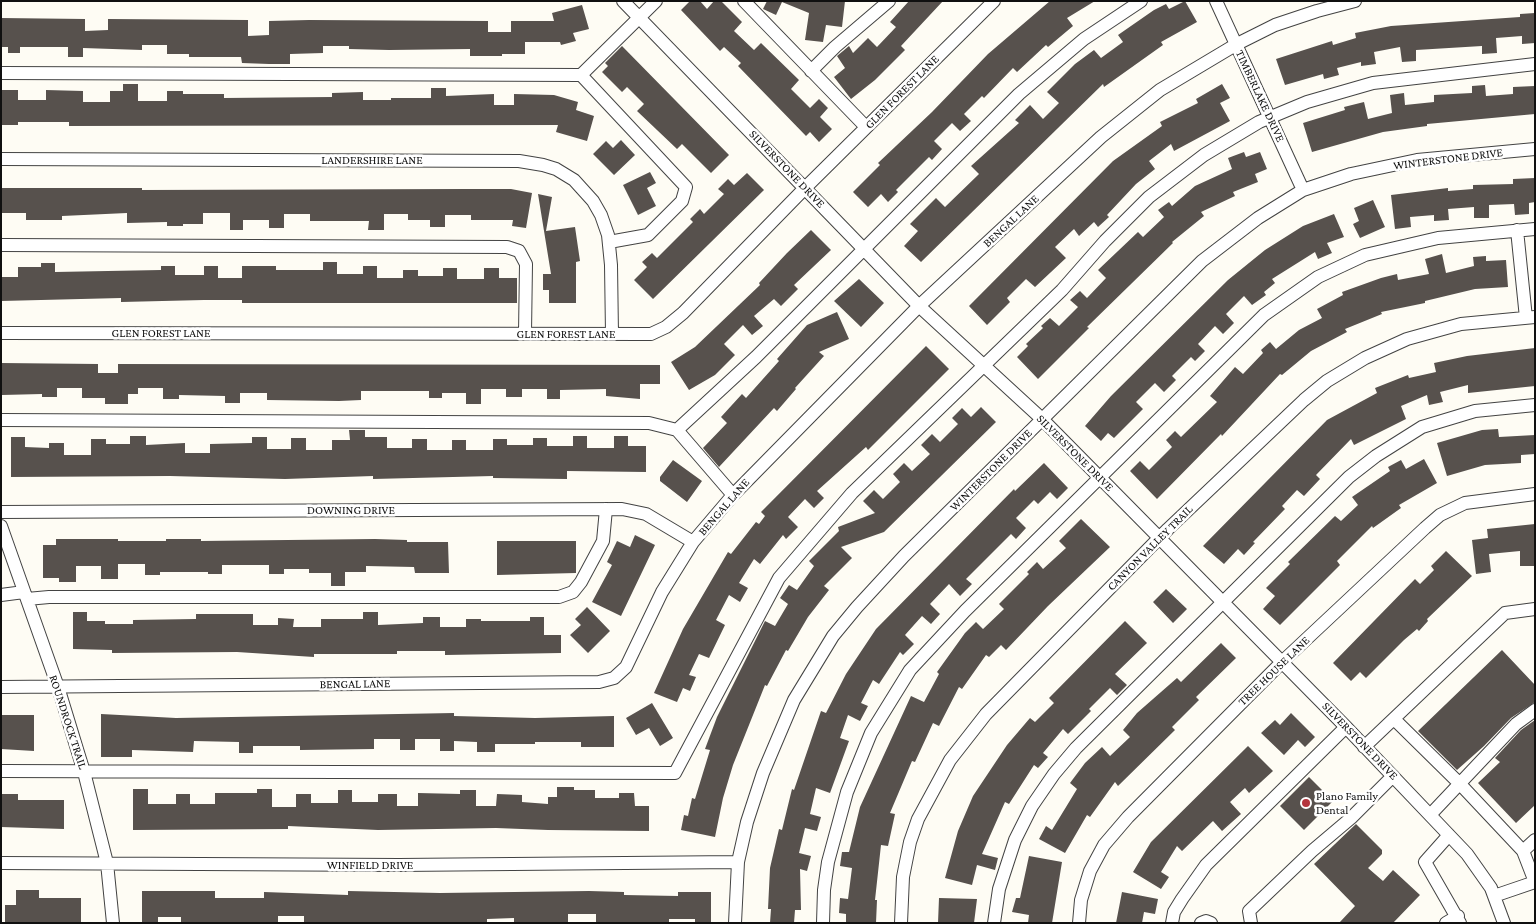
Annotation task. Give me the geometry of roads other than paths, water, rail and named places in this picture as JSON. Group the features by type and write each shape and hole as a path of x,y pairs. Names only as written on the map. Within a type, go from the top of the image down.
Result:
{"street":[{"name":"SILVERSTONE DRIVE","path":"623,1 806,187 919,306 1042,419 1159,539 1283,661 1393,776 1480,870 1494,896 1504,923"},
{"path":"1,73 581,75 640,19 656,1"},
{"path":"744,1 866,127"},
{"path":"812,70 835,47 889,1"},
{"name":"GLEN FOREST LANE","path":"1,333 651,334 666,327 683,313 806,187 994,1"},
{"path":"677,430 756,357 1019,94 1084,39 1141,1"},
{"name":"TIMBERLAKE DRIVE","path":"1216,1 1303,190"},
{"name":"BENGAL LANE","path":"1,687 607,681 620,674 626,667 662,592 693,542 733,495 919,306 1132,111 1160,90 1237,44 1275,26 1317,11 1355,1"},
{"path":"1,772 675,773 779,578 852,493 1062,290 1105,241 1149,197 1204,155 1269,116 1373,83 1535,64"},
{"path":"581,75 686,187 682,200 648,235 608,242"},
{"name":"WINTERSTONE DRIVE","path":"735,923 738,862 747,822 776,738 794,700 833,636 904,556 1202,261 1243,228 1303,190 1351,174 1417,160 1535,149"},
{"name":"LANDERSHIRE LANE","path":"1,159 519,161 543,164 574,180 597,208 608,242 612,334"},
{"path":"823,923 824,890 828,862 847,792 871,733 910,670 965,611 1264,315 1318,277 1365,255 1438,238 1535,229"},
{"path":"1518,230 1530,318"},
{"path":"1,245 507,247 519,251 526,264 526,334"},
{"name":"CANYON VALLEY TRAIL","path":"901,923 903,877 910,842 918,819 950,760 986,714 1159,539 1304,400 1327,381 1357,362 1408,339 1461,324 1530,318"},
{"path":"994,923 1000,889 1015,840 1032,806 1054,774 1076,748 1349,477 1376,456 1422,428 1475,411 1535,405"},
{"path":"1,420 649,423 677,430 733,495"},
{"name":"TREE HOUSE LANE","path":"1079,923 1081,900 1090,871 1104,845 1128,817 1283,661 1440,515 1465,504 1480,500 1535,494"},
{"path":"1,595 49,597 559,598 573,592 581,582 603,541 606,509"},
{"name":"DOWNING DRIVE","path":"1,512 606,509 628,510 646,514 693,542"},
{"name":"ROUNDROCK TRAIL","path":"1,526 58,687 84,772 107,863 113,923"},
{"path":"1364,746 1505,613 1535,609"},
{"path":"1430,815 1516,724 1535,710"},
{"path":"1394,719 1460,784 1523,851 1535,882 1494,896"},
{"path":"1172,923 1174,912 1182,898 1206,865 1346,728"},
{"path":"1251,923 1250,911 1312,851 1351,818 1393,776"},
{"path":"1446,923 1459,919 1425,862 1449,835"},
{"path":"1523,851 1535,840"},
{"name":"WINFIELD DRIVE","path":"1,863 399,865 738,862"},
{"path":"1201,923 1206,921 1210,923"}],"place":[{"name":"Plano Family Dental","path":"1306,803"}]}
